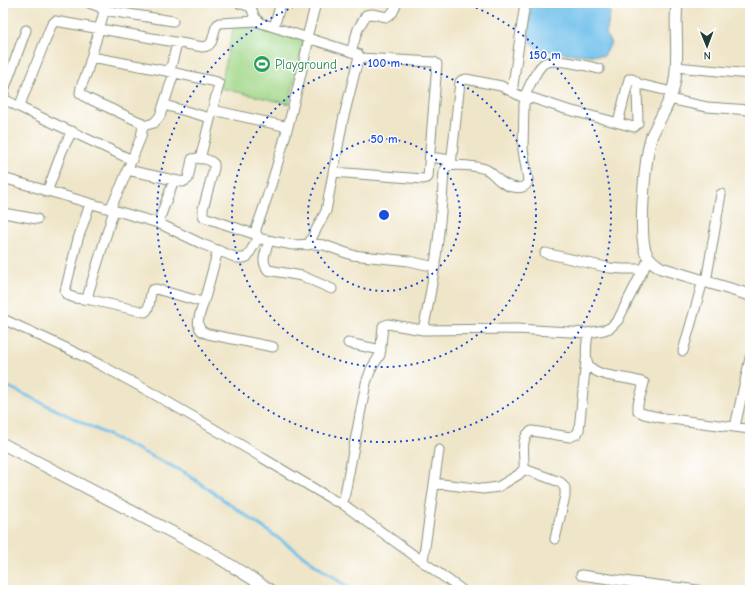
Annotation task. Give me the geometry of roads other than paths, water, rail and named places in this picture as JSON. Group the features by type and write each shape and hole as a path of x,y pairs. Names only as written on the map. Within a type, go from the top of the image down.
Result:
{"street":[{"path":"89,3 100,7 104,6 173,21"},
{"path":"239,3 252,5 255,18 258,21"},
{"path":"274,27 280,3"},
{"path":"3,178 158,223 202,244 237,258 245,258 257,240 258,237 256,229 276,173 316,3"},
{"path":"351,52 358,29 366,15 372,14 387,17 393,12 397,3"},
{"path":"512,92 525,3"},
{"path":"677,3 675,26 675,81 671,96 653,134 646,163 643,212 644,242 646,252 654,264 661,268 750,295"},
{"path":"104,6 104,12 92,57 80,93 82,96 140,122 143,126"},
{"path":"19,107 53,22 58,21 177,43 207,46 212,42 217,24 258,21 351,52 359,55 360,58 434,62 437,64 428,177 425,179 333,172"},
{"path":"26,30 3,94 4,99 132,160"},
{"path":"143,126 150,125 158,121 164,105 177,43"},
{"path":"92,57 217,82 219,87 200,159"},
{"path":"308,245 326,211 347,102 360,58"},
{"path":"430,157 451,163 485,169 506,184 521,188 525,187 528,180 523,150 524,104 525,98 539,69 546,63 555,62 574,63 599,69"},
{"path":"676,67 750,74"},
{"path":"424,330 431,297 439,236 444,171 451,163 460,82 466,79 497,84 525,98 532,98 565,109 634,127 638,123 636,87 639,84"},
{"path":"618,123 629,79 671,96 707,107 750,110"},
{"path":"164,105 288,126"},
{"path":"91,300 88,296 89,291 112,209 141,137 143,126"},
{"path":"47,192 62,151 72,131"},
{"path":"127,170 183,182 188,180 192,159 212,161 214,164 203,209 204,217 269,241 293,245 324,245 352,255 409,260 435,267"},
{"path":"158,223 174,180"},
{"path":"683,351 704,281 721,194"},
{"path":"90,204 78,239 65,291 67,295 75,298 145,312 148,309 151,293 154,290 199,302 204,300"},
{"path":"3,213 37,219"},
{"path":"269,241 264,262 268,270 302,276 332,289"},
{"path":"218,250 198,323 198,328 200,331 208,334 273,347"},
{"path":"545,253 610,268 644,269"},
{"path":"340,502 344,499 366,383 371,369 378,359 382,329 385,324 424,330 516,329 588,333 604,330 610,328 618,320 649,258"},
{"path":"3,319 105,367 219,431 328,497 340,502 462,590"},
{"path":"434,482 483,489 498,487 518,475 524,469 524,441 525,436 528,433 532,431 570,437 577,434 579,430 588,333"},
{"path":"348,343 380,350"},
{"path":"735,427 750,358"},
{"path":"586,360 590,368 594,371 644,383 637,408 638,411 644,414 750,429"},
{"path":"3,444 208,551 270,590"},
{"path":"423,561 439,450"},
{"path":"524,469 560,482 565,488 565,496 555,539"},
{"path":"581,575 697,590"}],"water":[{"path":"532,3 612,3 606,35 611,43 604,56 555,52 533,46 529,32"}],"waterway":[{"path":"3,384 184,472 352,590"}],"place":[{"name":"Playground","path":"262,64"}]}
